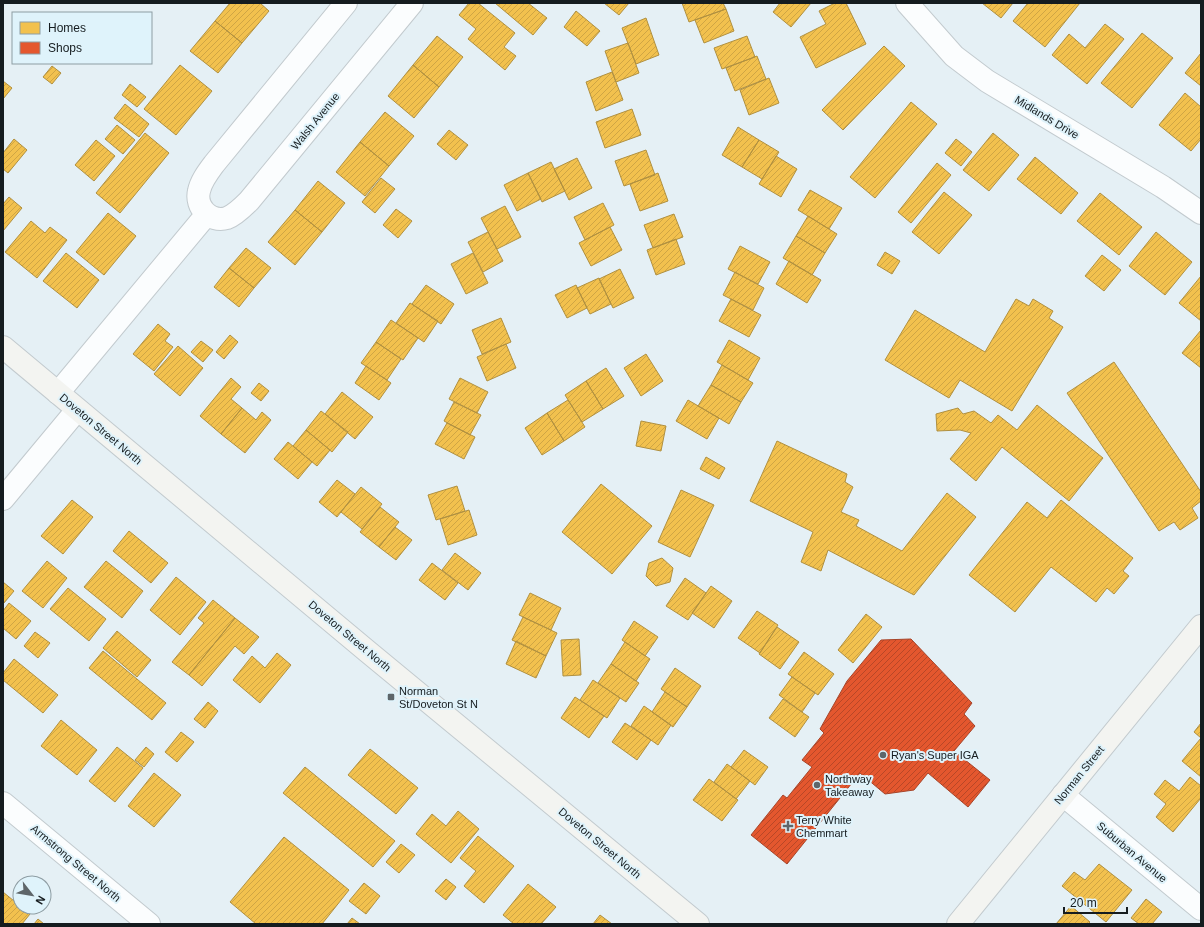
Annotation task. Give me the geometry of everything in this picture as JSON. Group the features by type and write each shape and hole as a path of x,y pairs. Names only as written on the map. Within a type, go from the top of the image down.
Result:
{"main road":[{"name":"Doveton Street North","path":"3,347 77,410 698,924"},
{"name":"Norman Street","path":"958,924 1201,626"}],"street":[{"path":"58,393 207,214 198,201 198,194 209,171 346,3"},
{"name":"Walsh Avenue","path":"207,214 218,219 227,218 249,201 412,3"},
{"name":"Midlands Drive","path":"907,3 954,56 969,69 1163,187 1201,212"},
{"path":"3,499 77,410"},
{"name":"Suburban Avenue","path":"1063,795 1201,909"},
{"name":"Armstrong Street North","path":"3,803 149,924"}],"building: Homes":[{"path":"230,3 260,3 269,11 242,43 215,21"},
{"path":"469,3 478,3 515,33 504,47 516,56 505,70 468,39 476,29 459,15"},
{"path":"495,3 528,3 547,18 533,35"},
{"path":"604,3 629,3 619,15"},
{"path":"682,3 723,3 726,9 689,22"},
{"path":"780,3 811,3 791,27 773,12"},
{"path":"835,3 846,3 866,44 816,68 800,37 826,24 819,11"},
{"path":"982,3 1013,3 1001,18"},
{"path":"1028,3 1080,3 1045,47 1013,21"},
{"path":"726,9 734,31 704,43 695,20"},
{"path":"576,11 600,31 587,46 564,27"},
{"path":"646,18 659,55 636,64 622,28"},
{"path":"215,21 242,43 218,73 190,51"},
{"path":"1105,24 1124,39 1087,84 1052,55 1069,34 1085,48"},
{"path":"1142,33 1173,58 1132,108 1101,83"},
{"path":"437,36 463,57 439,87 413,65"},
{"path":"747,36 755,57 722,69 714,48"},
{"path":"628,43 639,73 616,82 605,51"},
{"path":"884,46 905,66 843,130 822,110"},
{"path":"1201,53 1201,86 1185,73"},
{"path":"757,56 766,79 735,91 726,68"},
{"path":"180,65 212,91 176,135 144,109"},
{"path":"413,65 439,87 414,118 388,96"},
{"path":"52,66 61,73 52,84 43,77"},
{"path":"612,72 623,100 596,111 586,82"},
{"path":"769,78 779,103 749,115 740,90"},
{"path":"3,81 12,88 3,99"},
{"path":"130,84 146,97 137,107 122,95"},
{"path":"1185,93 1201,107 1201,139 1191,151 1159,125"},
{"path":"911,102 937,124 875,198 850,177"},
{"path":"125,104 149,124 139,137 114,118"},
{"path":"632,109 641,135 605,148 596,122"},
{"path":"385,112 414,136 389,166 360,142"},
{"path":"117,125 135,140 123,154 105,139"},
{"path":"738,127 759,140 742,167 722,155"},
{"path":"449,130 468,145 456,160 437,144"},
{"path":"145,133 169,153 120,213 96,193"},
{"path":"993,133 1019,155 989,191 963,170"},
{"path":"14,139 27,150 8,173 3,169 3,153"},
{"path":"956,139 972,152 961,166 945,153"},
{"path":"96,140 115,156 94,181 75,165"},
{"path":"759,140 779,152 762,179 742,167"},
{"path":"360,142 389,166 365,196 336,172"},
{"path":"646,150 655,175 624,186 615,161"},
{"path":"776,156 797,169 781,197 759,184"},
{"path":"1035,157 1078,193 1061,214 1017,179"},
{"path":"577,158 592,188 569,200 554,169"},
{"path":"551,162 565,191 542,202 528,173"},
{"path":"937,163 951,175 911,223 898,212"},
{"path":"528,173 541,199 517,211 504,185"},
{"path":"658,173 668,201 640,211 630,184"},
{"path":"381,178 395,189 375,213 362,202"},
{"path":"318,181 345,203 322,232 295,210"},
{"path":"810,190 842,208 829,229 798,210"},
{"path":"944,192 972,215 939,254 912,232"},
{"path":"1100,193 1142,227 1119,255 1077,221"},
{"path":"9,197 22,208 3,231 3,204"},
{"path":"603,203 614,225 585,240 574,217"},
{"path":"505,206 521,237 497,249 481,218"},
{"path":"396,209 412,221 398,238 383,225"},
{"path":"295,210 322,232 295,265 268,242"},
{"path":"108,213 136,236 104,275 76,252"},
{"path":"674,214 683,237 653,248 644,225"},
{"path":"808,216 837,234 825,253 796,236"},
{"path":"31,221 45,233 50,227 67,240 37,278 5,252"},
{"path":"610,227 622,250 591,266 579,243"},
{"path":"488,232 503,261 483,272 468,242"},
{"path":"1156,232 1192,262 1165,295 1129,266"},
{"path":"796,236 825,253 812,275 783,258"},
{"path":"676,239 685,264 656,275 647,250"},
{"path":"740,246 770,262 758,284 728,269"},
{"path":"246,248 271,268 254,288 229,268"},
{"path":"885,252 900,261 892,274 877,265"},
{"path":"66,253 99,280 77,308 43,281"},
{"path":"473,253 488,283 466,294 451,264"},
{"path":"1102,255 1121,270 1104,291 1085,276"},
{"path":"789,261 821,280 807,303 776,284"},
{"path":"229,268 254,288 239,307 214,287"},
{"path":"620,269 634,298 613,308 599,279"},
{"path":"735,272 764,288 753,310 723,295"},
{"path":"1201,276 1201,321 1179,303"},
{"path":"599,278 611,304 590,314 577,288"},
{"path":"426,285 454,304 441,324 412,304"},
{"path":"576,285 587,308 567,318 555,295"},
{"path":"731,299 761,315 749,337 719,321"},
{"path":"1016,299 1029,306 1033,299 1053,311 1049,318 1063,327 1012,411 960,380 949,398 885,360 915,310 985,352"},
{"path":"410,303 438,321 424,342 396,323"},
{"path":"501,318 511,342 482,354 472,330"},
{"path":"391,320 418,338 403,360 376,342"},
{"path":"158,324 170,334 165,341 173,347 154,371 133,354"},
{"path":"1201,330 1201,368 1182,353"},
{"path":"230,335 238,342 224,359 216,352"},
{"path":"729,340 760,358 748,380 717,362"},
{"path":"201,341 213,350 203,362 191,352"},
{"path":"376,342 401,359 387,380 361,363"},
{"path":"506,344 516,368 487,381 477,357"},
{"path":"178,346 203,368 180,396 154,374"},
{"path":"646,354 663,381 641,396 624,368"},
{"path":"1114,362 1201,492 1201,501 1192,508 1198,518 1180,530 1174,522 1159,531 1067,393"},
{"path":"722,365 753,383 741,402 711,385"},
{"path":"366,366 391,383 379,400 355,383"},
{"path":"606,368 624,396 603,409 586,381"},
{"path":"231,378 241,387 231,399 242,408 221,434 200,416"},
{"path":"460,378 488,392 477,413 449,399"},
{"path":"586,381 603,409 582,422 565,395"},
{"path":"259,383 269,391 261,401 251,393"},
{"path":"711,385 741,402 729,424 698,406"},
{"path":"342,392 373,417 355,439 325,414"},
{"path":"568,400 585,427 564,441 547,413"},
{"path":"688,400 719,418 707,439 676,421"},
{"path":"454,402 481,415 470,435 444,421"},
{"path":"1037,405 1103,458 1069,501 1002,447 976,481 950,459 971,433 960,430 937,431 936,414 958,408 963,414 974,411 991,423 998,415 1017,430"},
{"path":"242,408 256,420 262,412 271,420 245,453 221,434"},
{"path":"321,411 348,432 332,452 306,430"},
{"path":"547,413 564,441 542,455 525,428"},
{"path":"641,421 666,426 661,451 636,446"},
{"path":"447,423 475,437 464,459 435,444"},
{"path":"306,430 330,450 317,466 293,446"},
{"path":"777,441 847,474 845,482 853,487 841,512 859,520 856,526 902,551 947,493 976,517 914,595 828,550 821,571 801,562 813,532 750,501"},
{"path":"288,442 312,462 298,479 274,459"},
{"path":"706,457 725,468 719,479 700,469"},
{"path":"337,480 355,494 337,517 319,502"},
{"path":"601,484 652,526 612,574 562,532"},
{"path":"457,486 465,511 436,520 428,495"},
{"path":"361,487 382,504 362,529 341,512"},
{"path":"681,490 714,505 690,557 658,542"},
{"path":"72,500 93,517 63,554 41,536"},
{"path":"1061,500 1133,558 1123,571 1129,576 1114,594 1107,588 1096,602 1051,567 1015,612 969,575 1027,502 1047,518"},
{"path":"380,507 399,522 379,547 360,532"},
{"path":"469,510 477,535 448,545 440,519"},
{"path":"395,527 412,540 396,560 379,547"},
{"path":"129,531 168,563 151,583 113,551"},
{"path":"455,553 481,573 468,590 442,570"},
{"path":"662,558 673,568 670,582 656,586 646,576 649,563"},
{"path":"47,561 67,578 43,608 22,591"},
{"path":"106,561 143,591 122,618 84,587"},
{"path":"432,563 458,583 445,600 419,580"},
{"path":"176,577 206,602 180,635 150,610"},
{"path":"685,578 706,593 688,620 666,606"},
{"path":"3,582 14,591 4,603 3,603"},
{"path":"711,586 732,601 714,628 692,613"},
{"path":"68,588 106,619 89,641 50,609"},
{"path":"530,593 561,608 551,630 519,615"},
{"path":"213,600 235,618 189,675 172,662 204,623 198,618"},
{"path":"9,603 31,621 16,639 3,628 3,611"},
{"path":"757,611 778,625 760,653 738,638"},
{"path":"866,614 882,627 853,663 838,650"},
{"path":"523,617 557,633 546,656 512,640"},
{"path":"235,618 259,637 244,654 235,646 202,686 189,675"},
{"path":"634,621 658,637 645,656 622,640"},
{"path":"777,627 799,642 780,669 759,654"},
{"path":"117,631 151,660 137,677 103,648"},
{"path":"35,632 50,643 38,658 24,646"},
{"path":"579,639 581,675 563,676 561,640"},
{"path":"516,641 546,656 536,678 506,664"},
{"path":"625,642 650,659 636,681 611,664"},
{"path":"103,651 166,703 152,720 89,668"},
{"path":"804,652 834,674 818,695 788,674"},
{"path":"277,653 291,665 260,703 233,680 252,656 265,668"},
{"path":"14,659 58,695 43,713 3,680 3,673"},
{"path":"611,664 639,683 626,702 598,683"},
{"path":"675,668 701,686 687,707 661,689"},
{"path":"792,677 815,693 802,712 779,695"},
{"path":"593,680 620,698 607,718 580,700"},
{"path":"665,692 687,707 673,727 652,712"},
{"path":"575,697 604,716 589,738 561,718"},
{"path":"783,699 809,717 795,737 769,718"},
{"path":"208,702 218,711 205,728 194,719"},
{"path":"644,706 671,725 658,745 631,726"},
{"path":"61,720 97,750 77,775 41,746"},
{"path":"625,723 651,740 637,760 612,742"},
{"path":"1201,723 1201,738 1194,732"},
{"path":"181,732 194,742 177,762 165,752"},
{"path":"1201,738 1201,777 1182,761"},
{"path":"117,747 143,768 115,802 89,781"},
{"path":"146,747 154,754 144,767 135,760"},
{"path":"370,749 418,788 396,814 348,775"},
{"path":"744,750 768,767 755,785 731,767"},
{"path":"727,764 750,781 736,799 714,782"},
{"path":"305,767 395,841 373,867 283,793"},
{"path":"154,773 181,795 154,827 128,806"},
{"path":"1190,777 1201,786 1201,798 1173,832 1156,817 1166,804 1154,794 1165,780 1179,791"},
{"path":"709,779 738,800 722,821 693,800"},
{"path":"458,811 479,829 451,863 416,834 432,814 446,826"},
{"path":"478,836 514,866 484,903 464,886 476,871 460,858"},
{"path":"284,837 349,890 322,924 256,924 230,902"},
{"path":"401,844 415,855 399,873 386,862"},
{"path":"1099,864 1132,890 1106,922 1062,886 1074,872 1085,880"},
{"path":"446,879 456,887 446,900 435,891"},
{"path":"364,883 380,896 366,914 349,901"},
{"path":"528,884 556,907 541,924 514,924 503,915"},
{"path":"3,892 12,899 12,915 29,915 22,924 3,924"},
{"path":"1146,899 1162,912 1152,924 1139,924 1131,918"},
{"path":"1071,906 1090,922 1088,924 1056,924"},
{"path":"600,915 612,924 593,924"},
{"path":"352,918 360,924 347,924"},
{"path":"38,919 44,924 34,924"}],"building: Shops":[{"name":"Ryan's Super IGA","path":"911,639 972,703 964,714 975,726 954,751 990,780 968,807 928,773 914,790 885,794 860,773 787,864 751,835 783,795 787,798 812,767 802,760 824,733 820,729 847,681 881,640"}],"place":[{"name":"Norman St/Doveton St N","path":"391,697"},
{"name":"Ryan's Super IGA","path":"883,755"},
{"name":"Northway Takeaway","path":"817,785"},
{"name":"Terry White Chemmart","path":"788,826"}]}
